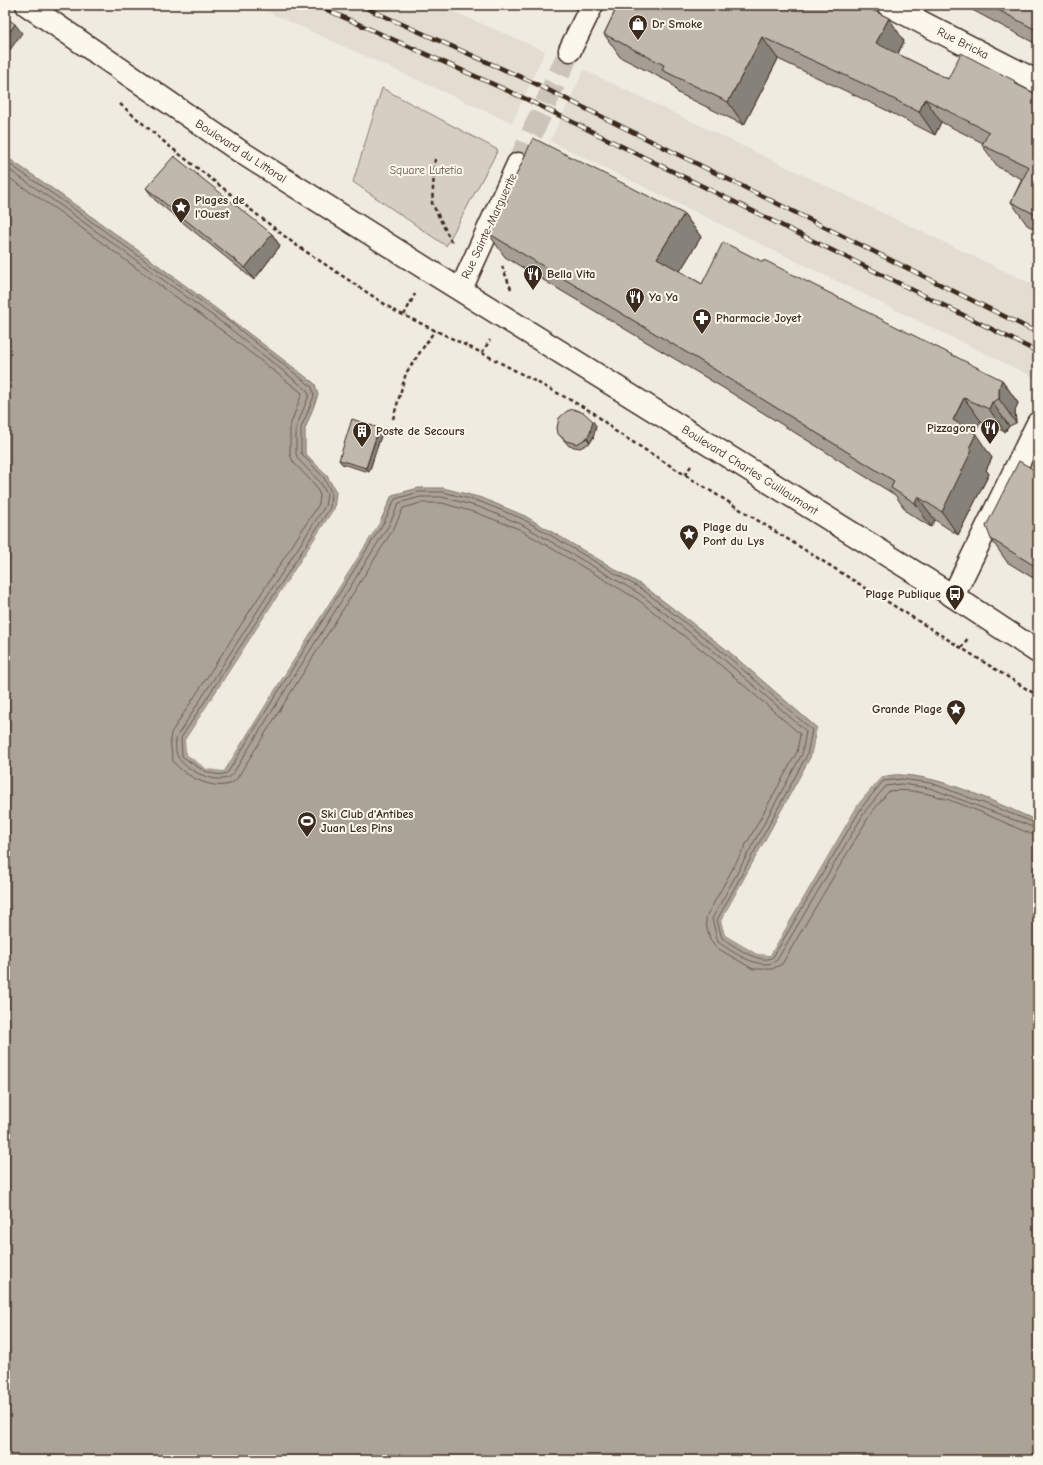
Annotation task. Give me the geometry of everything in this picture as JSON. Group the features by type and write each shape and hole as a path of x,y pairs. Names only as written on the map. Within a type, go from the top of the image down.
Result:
{"main road":[{"name":"Boulevard du Littoral","path":"27,5 241,152 461,289"},
{"path":"570,50 592,5"},
{"name":"Rue Bricka","path":"888,5 1038,82"},
{"name":"Rue Sainte-Marguerite","path":"461,289 518,164"},
{"name":"Boulevard Charles Guillaumont","path":"461,289 953,596 1038,652"},
{"path":"953,596 1038,423"}],"path":[{"path":"116,101 169,146 296,245 395,311 482,353 594,413 615,431 1038,696"},
{"path":"435,159 432,203 452,243"},
{"path":"500,260 511,290"},
{"path":"404,315 417,291"},
{"path":"393,420 406,373 435,330"},
{"path":"482,353 494,333"}],"shaded area":[{"path":"253,5 438,5 545,51 512,123"},
{"path":"584,70 1038,287 1038,368 1033,377 550,141"}],"green space":[{"name":"Square Lutetia","path":"382,88 498,150 446,246 353,182"}],"water":[{"path":"5,156 123,239 315,384 318,395 305,429 305,453 327,476 336,492 334,509 185,740 186,754 207,768 224,771 381,520 392,495 419,488 443,488 482,498 525,516 645,587 727,650 817,728 811,756 721,921 725,935 757,954 770,955 858,804 881,777 899,775 919,777 954,786 972,792 1038,821 1038,1460 5,1460"}],"pier":[{"path":"334,509 335,510 187,740 188,753 208,767 223,769 379,519 381,520 224,771 207,769 186,754 185,740"},
{"path":"817,728 819,729 813,757 723,922 726,934 758,952 769,953 857,803 880,776 881,777 858,804 770,955 757,954 725,935 721,921 811,757"}],"building":[{"path":"618,5 862,5 889,18 876,43 948,79 961,53 1015,81 1014,83 1038,95 1038,216 1011,202 1029,167 982,145 989,132 925,99 919,112 868,86 762,37 728,102 662,70 664,65 604,34"},
{"path":"989,5 1038,5 1038,31"},
{"path":"5,17 15,24 5,39"},
{"path":"533,138 684,214 657,258 702,284 723,242 763,262 764,260 1002,380 999,388 999,399 992,402 989,409 964,398 953,420 976,434 969,448 972,450 942,512 918,497 915,503 891,488 894,481 709,366 488,233 507,201 508,193"},
{"path":"174,156 272,234 245,268 146,188"},
{"path":"573,409 584,413 593,421 587,438 577,444 566,441 558,434 557,428 559,418 567,411"},
{"name":"Poste de Secours","path":"352,419 379,428 366,468 339,460"},
{"path":"1038,422 1038,431 1034,429"},
{"path":"1019,461 1038,472 1038,568 991,539 986,526"}],"tunnel":[{"path":"518,164 570,50"}],"railway":[{"path":"316,5 526,99 1038,352"},
{"path":"359,5 532,82 1038,333"}],"place":[{"name":"Dr Smoke","path":"638,41"},
{"name":"Plages de l'Ouest","path":"181,224"},
{"name":"Bella Vita","path":"533,291"},
{"name":"Ya Ya","path":"635,314"},
{"name":"Pharmacie Joyet","path":"702,335"},
{"name":"Pizzagora","path":"990,445"},
{"name":"Poste de Secours","path":"362,448"},
{"name":"Plage du Pont du Lys","path":"689,551"},
{"name":"Plage Publique","path":"955,611"},
{"name":"Grande Plage","path":"956,726"},
{"name":"Ski Club d'Antibes Juan Les Pins","path":"307,838"}]}
